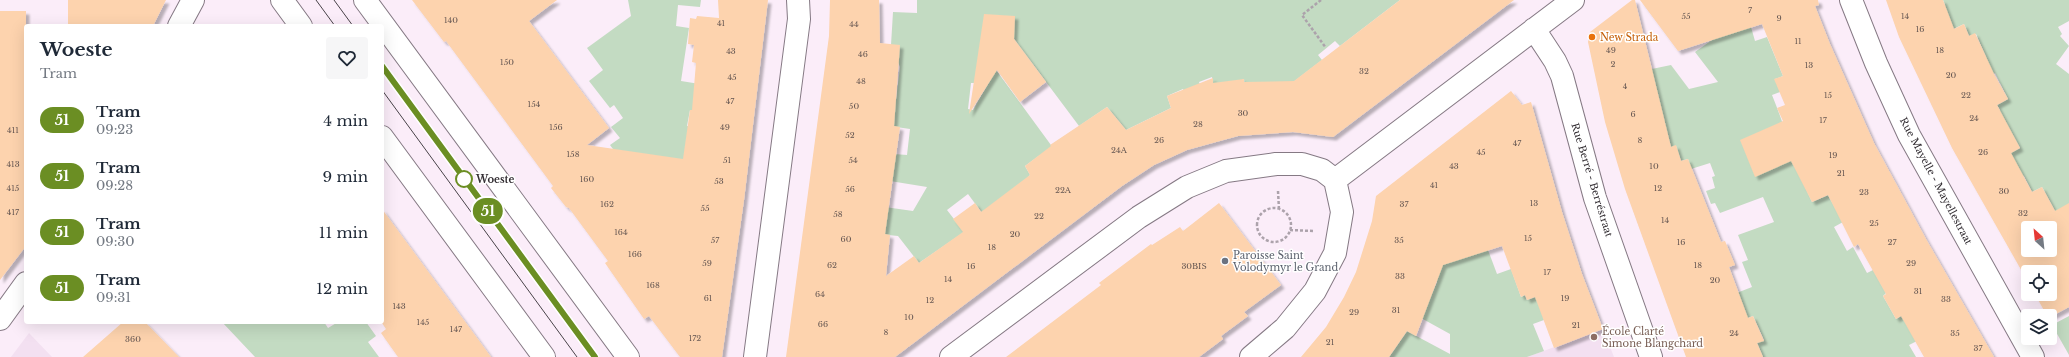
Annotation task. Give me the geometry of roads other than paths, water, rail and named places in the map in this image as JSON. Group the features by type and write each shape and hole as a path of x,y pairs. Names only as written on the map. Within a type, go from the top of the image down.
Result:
{"street":[{"path":"180,24 192,0"},
{"path":"282,0 300,24"},
{"path":"366,0 384,24"},
{"path":"755,357 799,19 798,0"},
{"path":"1335,180 1573,0"},
{"name":"Rue Mayelle - Mayellestraat","path":"1851,0 1876,63 1909,135 2032,357"},
{"path":"384,25 628,357"},
{"name":"Rue Berré - Berréstraat","path":"1534,29 1555,61 1562,76 1595,198 1651,357"},
{"path":"384,140 544,357"},
{"path":"952,357 1139,217 1186,187 1226,171 1276,164 1302,164 1322,170 1335,180 1342,212 1335,253 1315,291 1285,328 1251,357"},
{"path":"0,319 24,286"}],"tram line":[{"path":"316,0 334,24"},
{"path":"334,0 352,24"},
{"path":"384,69 595,357"},
{"name":"51","path":"384,69 595,357"},
{"path":"384,93 577,357"}],"place":[{"name":"New Strada","path":"1592,37"},
{"name":"Woeste","path":"464,179"},
{"name":"Paroisse Saint Volodymyr le Grand","path":"1225,261"},
{"name":"École Clarté Simone Blangchard","path":"1594,337"}]}
